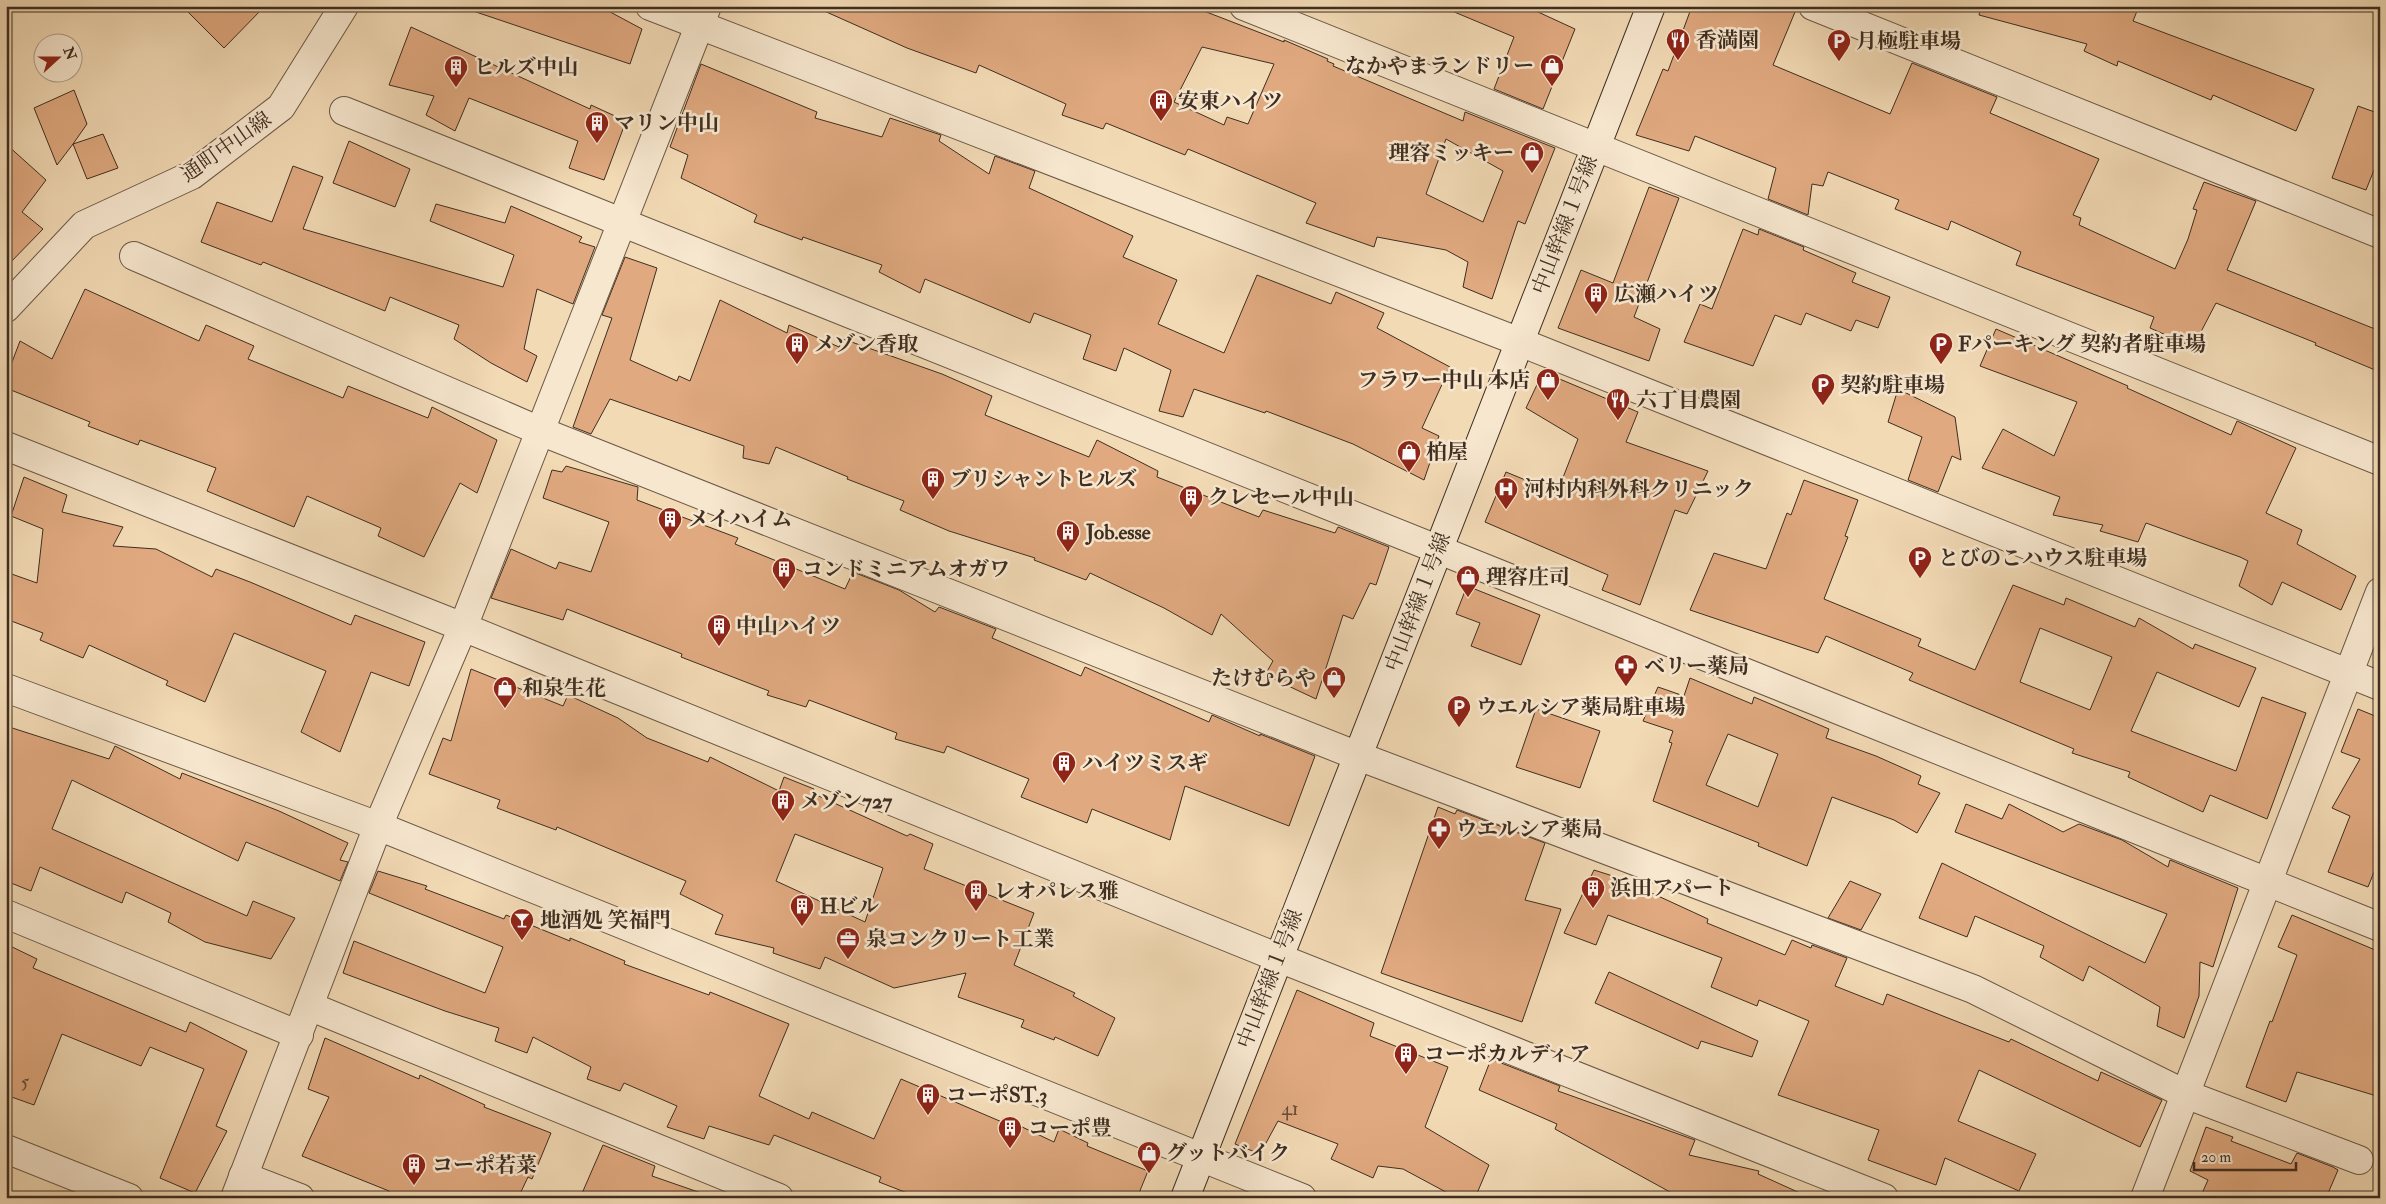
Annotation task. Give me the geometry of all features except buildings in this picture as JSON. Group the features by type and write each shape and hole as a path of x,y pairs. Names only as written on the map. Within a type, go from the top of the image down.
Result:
{"street":[{"name":"通町中山線","path":"6,308 84,225 192,175 281,107 344,6"},
{"path":"650,6 703,16 2380,686"},
{"path":"1244,6 2380,461"},
{"name":"中山幹線１号線","path":"1185,1198 1651,6"},
{"path":"1813,6 2380,234"},
{"path":"300,1198 239,1187 378,826 463,626 703,16"},
{"path":"344,111 621,224 2380,927"},
{"path":"134,256 540,431 1358,756 1973,989 2185,1094 2359,1160"},
{"path":"6,446 463,626 1279,958 1884,1198"},
{"path":"2145,1198 2380,592"},
{"path":"6,688 378,826 1302,1198"},
{"path":"6,914 298,1035"},
{"path":"309,1006 778,1198"},
{"path":"6,1149 129,1198"}],"place":[{"name":"香満園","path":"1678,61"},
{"name":"月極駐車場","path":"1839,62"},
{"name":"なかやまランドリー","path":"1552,87"},
{"name":"ヒルズ中山","path":"456,88"},
{"name":"安東ハイツ","path":"1161,122"},
{"name":"マリン中山","path":"597,144"},
{"name":"理容ミッキー","path":"1532,174"},
{"name":"広瀬ハイツ","path":"1596,315"},
{"name":"メゾン香取","path":"797,365"},
{"name":"Fパーキング 契約者駐車場","path":"1941,365"},
{"name":"フラワー中山 本店","path":"1548,401"},
{"name":"契約駐車場","path":"1823,406"},
{"name":"六丁目農園","path":"1618,421"},
{"name":"柏屋","path":"1409,473"},
{"name":"ブリシャントヒルズ","path":"933,500"},
{"name":"河村内科外科クリニック","path":"1506,510"},
{"name":"クレセール中山","path":"1191,518"},
{"name":"メイハイム","path":"670,540"},
{"name":"Job.esse","path":"1068,553"},
{"name":"とびのこハウス駐車場","path":"1920,579"},
{"name":"コンドミニアムオガワ","path":"784,590"},
{"name":"理容庄司","path":"1468,598"},
{"name":"中山ハイツ","path":"719,647"},
{"name":"ベリー薬局","path":"1626,687"},
{"name":"たけむらや","path":"1334,699"},
{"name":"和泉生花","path":"505,709"},
{"name":"ウエルシア薬局駐車場","path":"1459,728"},
{"name":"ハイツミスギ","path":"1064,784"},
{"name":"メゾン727","path":"783,822"},
{"name":"ウエルシア薬局","path":"1439,850"},
{"name":"浜田アパート","path":"1593,909"},
{"name":"レオパレス雅","path":"976,912"},
{"name":"Hビル","path":"802,927"},
{"name":"地酒処 笑福門","path":"522,941"},
{"name":"泉コンクリート工業","path":"848,960"},
{"name":"コーポカルディア","path":"1406,1075"},
{"name":"コーポST.3","path":"928,1116"},
{"name":"コーポ豊","path":"1010,1149"},
{"name":"グットバイク","path":"1149,1174"},
{"name":"コーポ若菜","path":"414,1186"}]}
